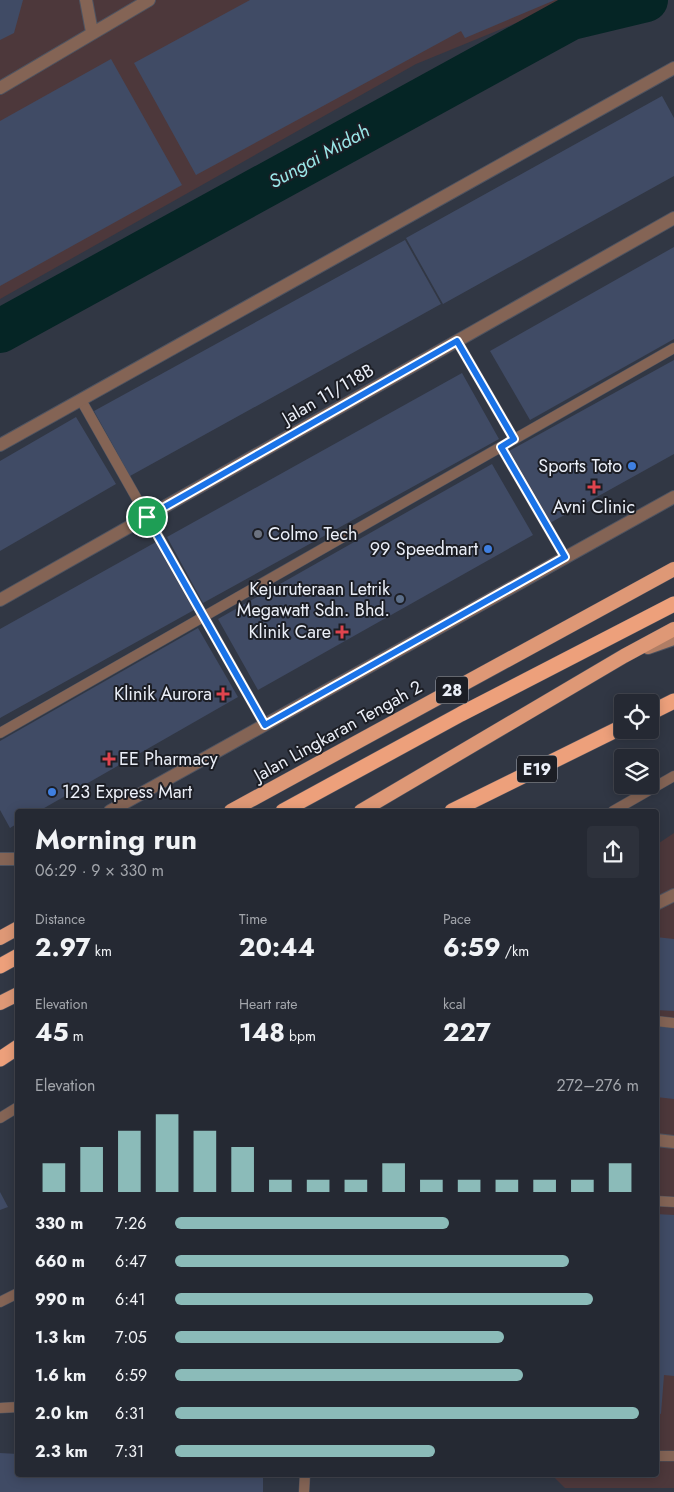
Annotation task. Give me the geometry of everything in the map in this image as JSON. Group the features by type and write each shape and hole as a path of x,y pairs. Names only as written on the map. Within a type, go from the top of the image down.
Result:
{"highway":[{"name":"Jalan Lingkaran Tengah 2","path":"235,809 674,569"},
{"path":"287,809 461,714 674,604"},
{"path":"364,809 624,656 674,629"},
{"path":"659,708 674,701"},
{"name":"E19","path":"456,809 614,731"},
{"path":"1,937 15,930"},
{"path":"0,966 15,958"},
{"path":"0,1003 15,996"},
{"path":"0,1059 15,1049"}],"main road":[{"path":"624,656 674,639"}],"street":[{"path":"86,0 92,32"},
{"path":"0,88 149,0"},
{"path":"0,445 674,68"},
{"name":"Jalan 11/118B","path":"0,600 674,218"},
{"path":"114,809 674,497"},
{"path":"0,859 15,859"},
{"path":"659,902 674,895"},
{"path":"659,1140 674,1142"}],"lane":[{"path":"457,341 514,439"},
{"path":"0,734 674,348"},
{"path":"80,400 265,725"},
{"path":"501,447 565,557"},
{"path":"616,809 674,776"},
{"path":"659,1021 674,1023"},
{"path":"0,1118 15,1109"},
{"path":"659,1200 674,1202"},
{"path":"0,1302 15,1294"},
{"path":"0,1408 15,1407"},
{"path":"659,1456 674,1456"},
{"path":"304,1477 304,1492"}],"shaded area":[{"path":"0,0 572,0 416,64 0,299"},
{"path":"674,833 674,1488 565,1488 554,1477 659,1477 659,843"}],"building":[{"path":"0,0 23,0 14,33 0,40"},
{"path":"250,0 555,0 465,38 461,31 196,175 134,63"},
{"path":"111,59 182,185 0,286 0,121"},
{"path":"662,96 674,118 674,176 443,304 406,238"},
{"path":"405,240 441,304 130,476 94,411"},
{"path":"674,247 674,339 530,420 490,351"},
{"path":"674,360 674,454 550,523 509,451"},
{"path":"462,373 499,439 203,603 167,537"},
{"path":"76,417 116,484 0,551 0,461"},
{"path":"492,464 533,535 258,690 218,619"},
{"path":"156,542 194,610 0,718 0,629"},
{"path":"198,628 238,697 42,809 15,809 15,825 10,828 0,810 0,741"},
{"path":"659,937 674,939 674,1011 659,1010"},
{"path":"659,1026 674,1027 674,1099 659,1097"},
{"path":"0,1192 8,1207 0,1210"},
{"path":"659,1214 674,1215 674,1376 664,1375 661,1414 659,1414"},
{"path":"0,1453 15,1454 15,1477 263,1477 263,1492 0,1492"}],"waterway":[{"name":"Sungai Midah","path":"0,331 571,18 646,0"}],"place":[{"name":"Sports Toto","path":"632,466"},
{"name":"Avni Clinic","path":"594,487"},
{"name":"Colmo Tech","path":"258,534"},
{"name":"99 Speedmart","path":"488,549"},
{"name":"Kejuruteraan Letrik Megawatt Sdn. Bhd.","path":"400,599"},
{"name":"Klinik Care","path":"342,632"},
{"name":"Klinik Aurora","path":"223,694"},
{"name":"EE Pharmacy","path":"109,759"},
{"name":"123 Express Mart","path":"52,792"}],"route":[{"path":"457,341 514,439 501,447 565,557 265,725 147,517 457,341"}]}
